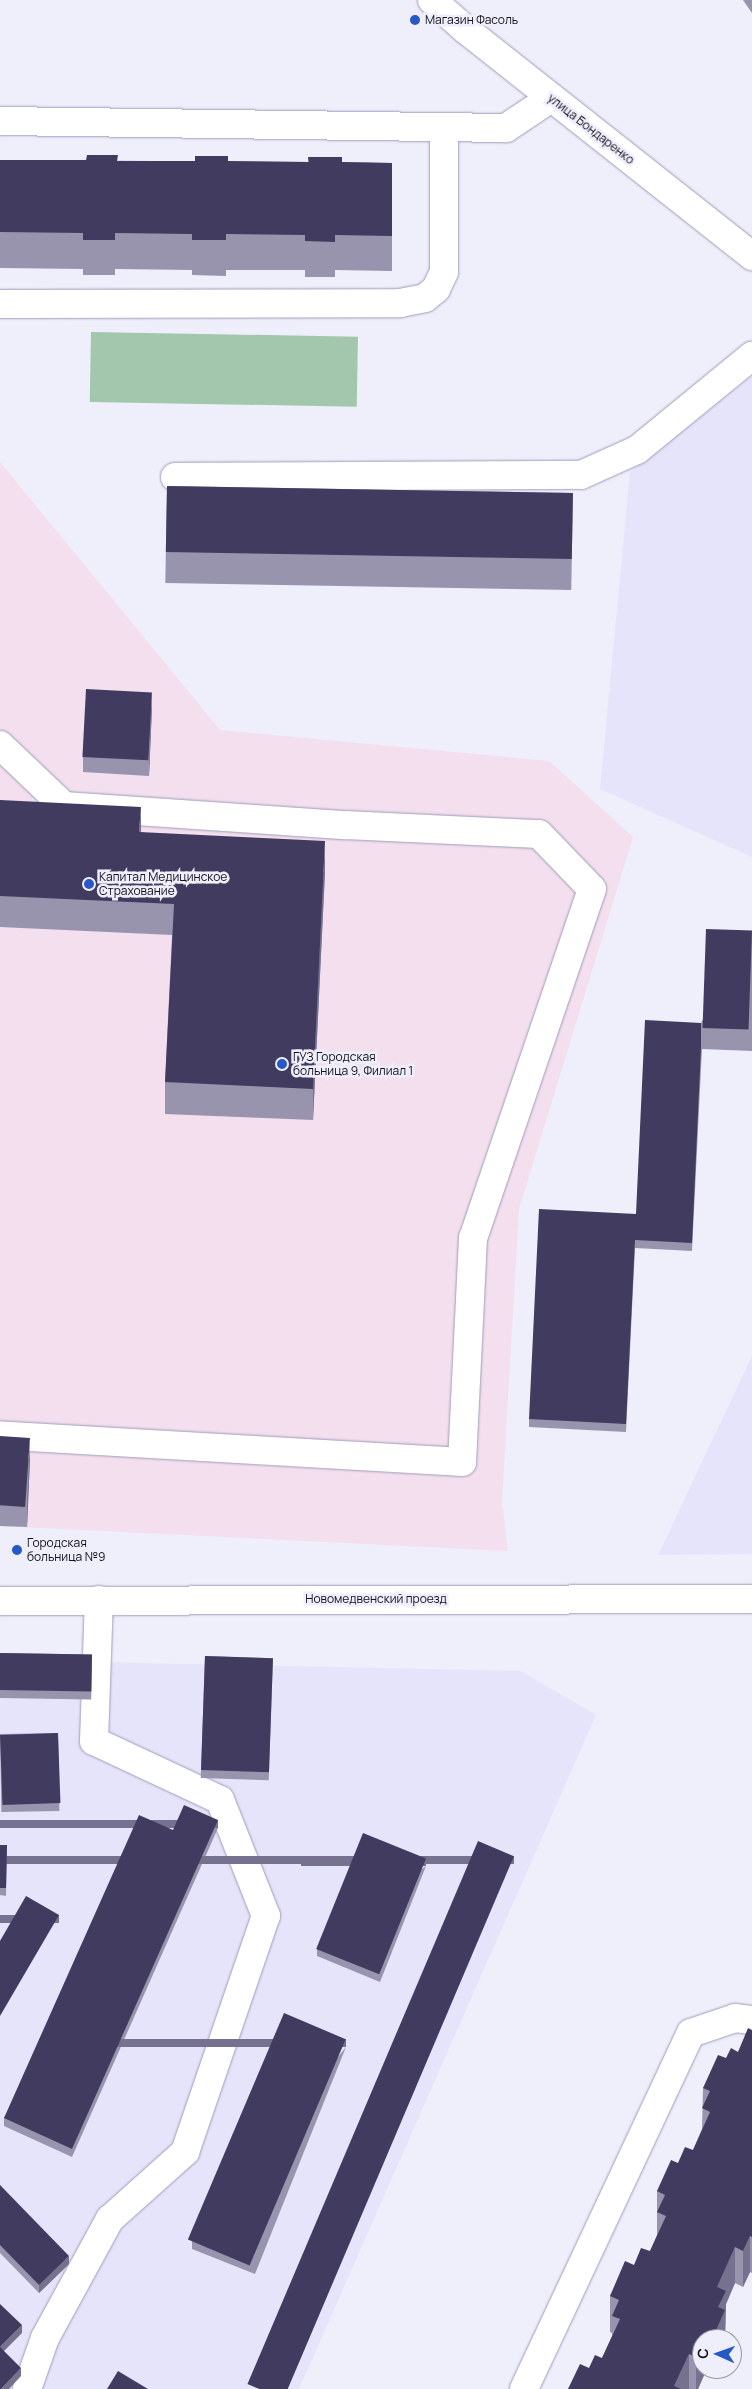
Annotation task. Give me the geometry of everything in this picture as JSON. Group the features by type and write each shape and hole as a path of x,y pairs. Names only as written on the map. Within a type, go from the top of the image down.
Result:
{"street":[{"name":"улица Бондаренко","path":"432,0 551,98 752,256"},
{"path":"0,121 506,128 551,98"},
{"path":"0,304 400,303 425,298 436,289 444,272 444,127"},
{"path":"175,477 581,474 637,450 752,356"},
{"path":"0,745 64,806 345,825 538,834 592,889 473,1238 462,1462 0,1434"},
{"name":"Новомедвенский проезд","path":"0,1601 752,1599"},
{"path":"27,2389 46,2338 110,2219 185,2152 266,1916 220,1800 94,1741 99,1600"},
{"path":"524,2389 692,2033 735,2018 752,2020"}],"shaded area":[{"path":"752,376 752,857 600,789 630,472"},
{"name":"ГУЗ Городская больница 9, Филиал 1","path":"0,462 220,730 549,761 633,837 519,1209 502,1501 508,1551 0,1526"},
{"path":"752,1356 752,1554 658,1555"},
{"path":"0,1660 521,1671 596,1715 299,2389 0,2389"}],"green space":[{"path":"91,332 358,337 357,407 90,402"}],"building":[{"path":"87,155 118,155 117,161 195,161 195,156 228,156 228,161 309,162 308,157 342,157 342,162 392,163 392,236 335,235 335,242 305,241 305,235 226,234 226,240 192,240 192,234 115,233 115,240 83,240 83,233 0,232 0,160 86,160"},
{"path":"167,486 573,493 572,559 166,552"},
{"path":"86,689 152,692 148,760 82,757"},
{"path":"0,800 141,807 139,832 325,841 313,1089 165,1082 174,904 0,896"},
{"path":"706,929 752,931 749,1030 703,1028"},
{"path":"645,1020 701,1023 692,1243 635,1240 626,1424 529,1419 539,1209 636,1214"},
{"path":"0,1436 30,1438 25,1507 0,1505"},
{"path":"0,1653 92,1655 91,1692 0,1690"},
{"path":"205,1656 273,1658 269,1772 201,1770"},
{"path":"58,1733 60,1803 2,1805 0,1735"},
{"path":"184,1805 218,1820 72,2149 4,2118 139,1815 173,1830"},
{"path":"363,1833 426,1858 379,1974 316,1949"},
{"path":"478,1841 514,1856 288,2389 259,2389 247,2384"},
{"path":"0,1845 7,1845 6,1888 0,1888"},
{"path":"26,1896 59,1915 0,2016 0,1941"},
{"path":"284,2013 346,2039 250,2266 188,2239"},
{"path":"748,2028 752,2030 752,2237 750,2236 743,2251 735,2247 717,2287 726,2291 718,2307 725,2310 716,2329 692,2329 692,2355 689,2354 674,2386 681,2389 568,2389 580,2364 589,2368 595,2355 602,2358 620,2319 612,2316 619,2300 610,2296 625,2261 634,2265 641,2248 650,2251 666,2216 657,2212 665,2195 657,2191 671,2160 678,2163 685,2147 693,2150 710,2112 702,2108 710,2091 703,2088 718,2055 726,2058 731,2048 738,2052"},
{"path":"0,2185 69,2256 39,2285 0,2245"},
{"path":"0,2304 22,2325 0,2347"},
{"path":"0,2347 21,2368 1,2389 0,2389"},
{"path":"118,2371 148,2389 107,2389"}],"place":[{"name":"Магазин Фасоль","path":"415,20"},
{"name":"Капитал Медицинское Страхование","path":"89,884"},
{"name":"ГУЗ Городская больница 9, Филиал 1","path":"282,1064"},
{"name":"Городская больница №9","path":"17,1550"}]}
